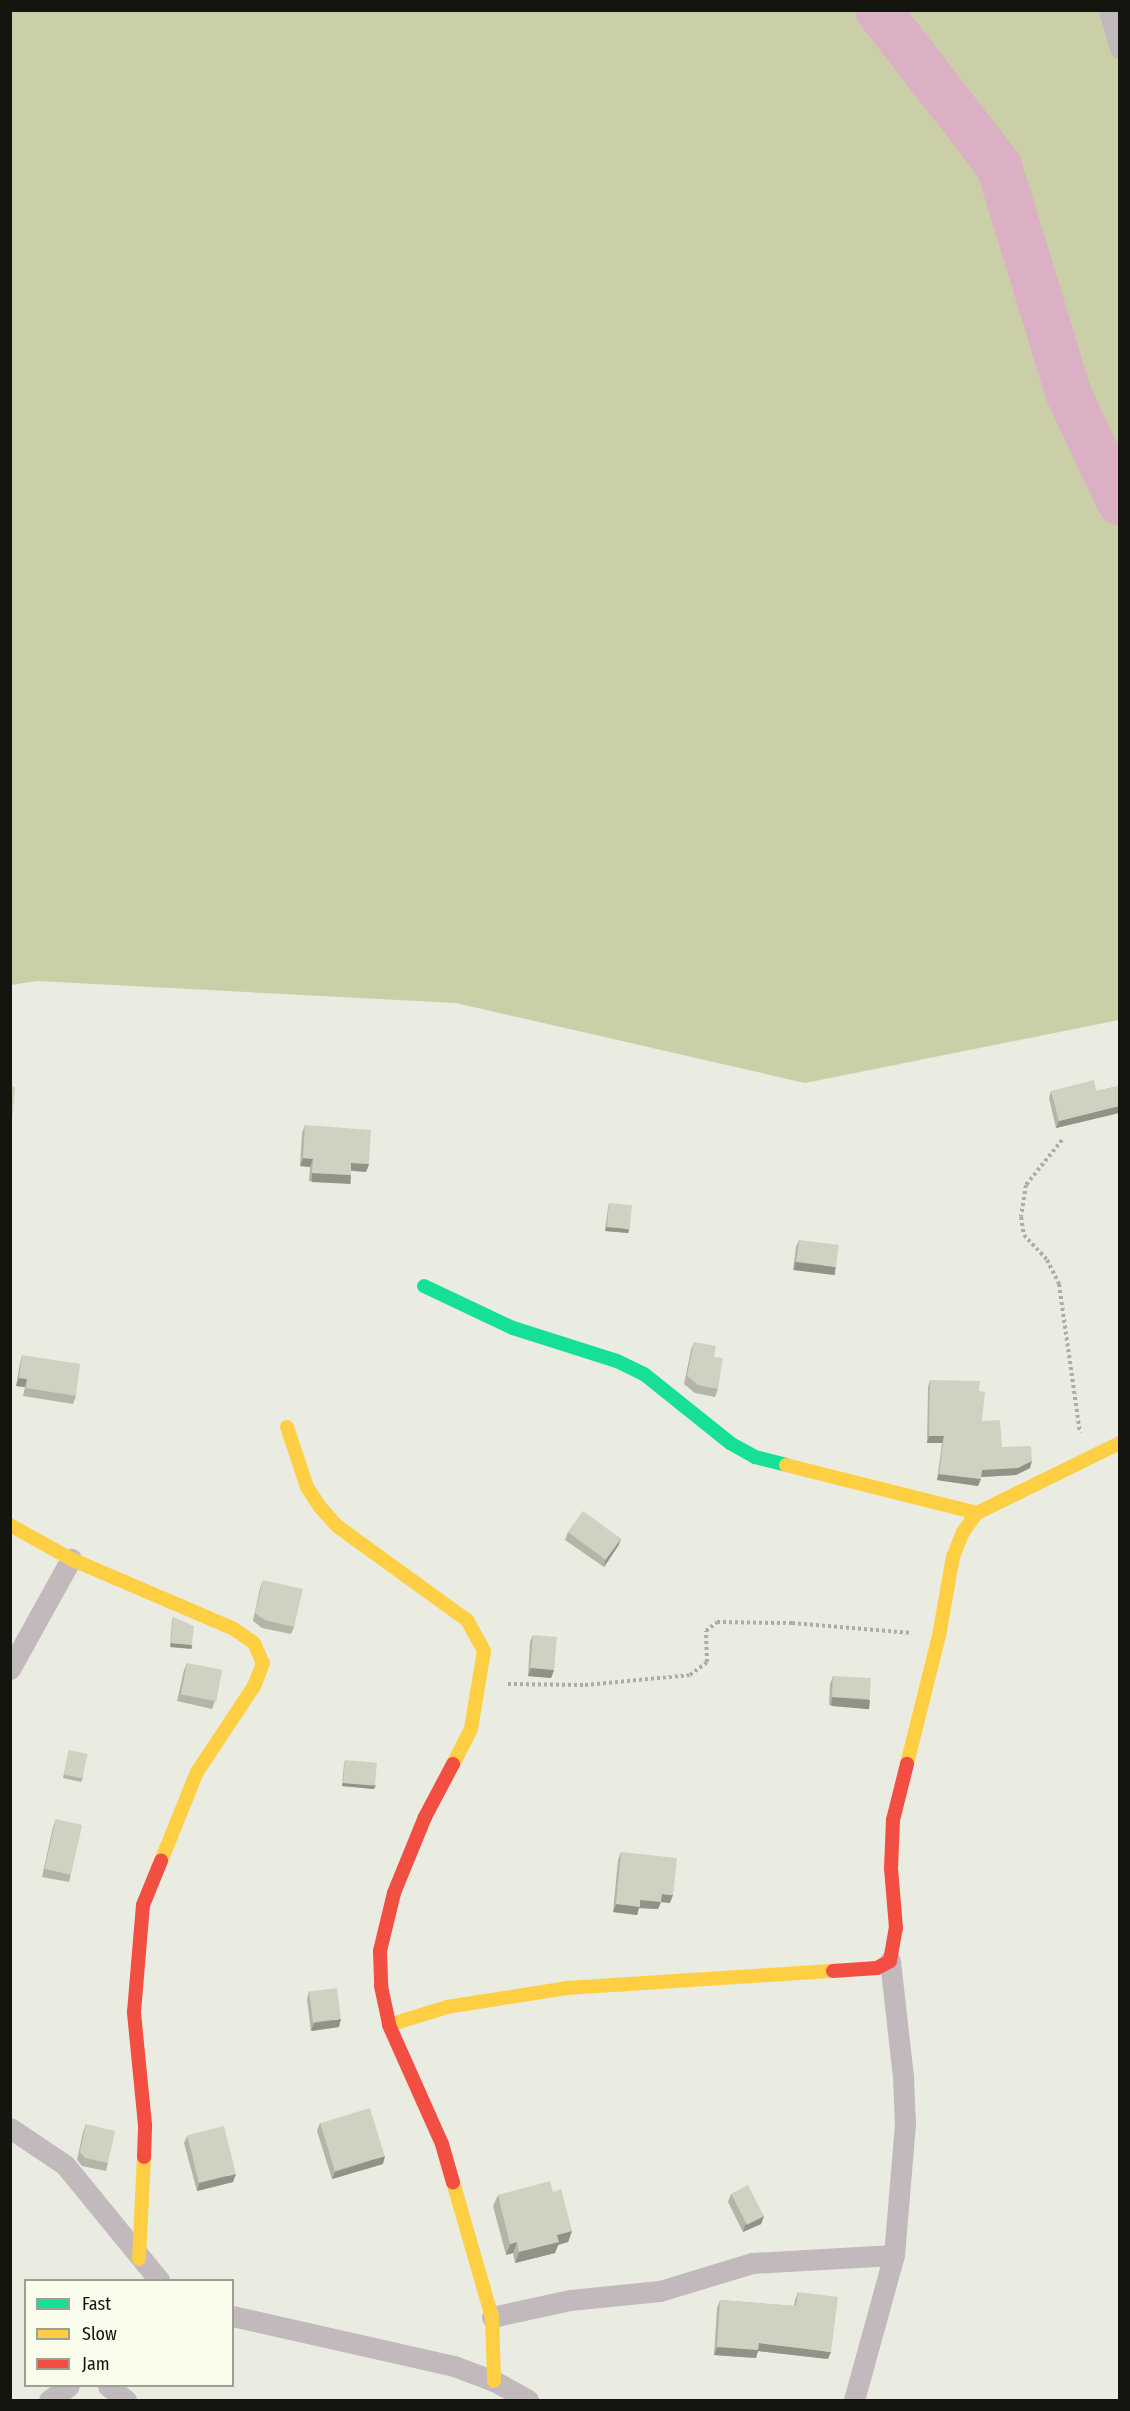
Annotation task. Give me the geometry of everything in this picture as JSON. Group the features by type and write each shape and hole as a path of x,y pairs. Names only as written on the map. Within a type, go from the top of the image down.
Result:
{"street":[{"path":"1109,10 1119,48"},
{"path":"424,1286 495,1321 617,1361 644,1374 730,1443 755,1457 977,1513"},
{"path":"287,1427 307,1487 337,1526 467,1620 484,1651 482,1681 464,1746 431,1806 394,1893 380,1951 381,1986 389,2025 442,2144 492,2317 494,2381"},
{"path":"854,2400 894,2255 905,2125 903,2068 890,1961 896,1928 893,1820 939,1636 953,1557 963,1532 977,1513 1119,1443"},
{"path":"10,1525 71,1559 234,1629 254,1643 263,1663 254,1686 197,1772 143,1905 134,2012 145,2125 139,2259"},
{"path":"10,1669 71,1559"},
{"path":"389,2025 447,2007 556,1989 877,1968 890,1961"},
{"path":"10,2128 64,2165 97,2200 139,2259 158,2279"},
{"path":"492,2317 570,2300 660,2291 752,2263 894,2255"},
{"path":"234,2316 454,2366 494,2381 528,2400"},
{"path":"49,2400 66,2387"},
{"path":"110,2387 126,2400"}],"path":[{"path":"1062,1140 1026,1185 1021,1217 1024,1236 1047,1260 1059,1284 1083,1461"},
{"path":"482,1681 556,1686 690,1676 707,1662 706,1631 710,1625 724,1622 792,1623 939,1636"}],"green space":[{"path":"11,11 1119,11 1119,1020 805,1083 456,1003 37,981 11,985"}],"building":[{"path":"1094,1080 1096,1091 1119,1086 1119,1106 1059,1121 1051,1091"},
{"path":"10,1086 15,1087 11,1132 10,1132"},
{"path":"305,1125 371,1130 369,1164 351,1163 351,1175 312,1173 313,1159 303,1158"},
{"path":"609,1203 632,1205 630,1229 607,1227"},
{"path":"799,1240 839,1245 836,1267 796,1262"},
{"path":"694,1342 716,1346 714,1357 723,1358 718,1389 698,1385 687,1376"},
{"path":"22,1355 80,1364 76,1396 26,1388 27,1379 19,1378"},
{"path":"930,1380 980,1381 979,1391 985,1392 982,1421 1000,1420 1002,1447 1031,1446 1032,1461 1018,1468 982,1470 981,1479 939,1474 944,1436 929,1436"},
{"path":"583,1511 621,1539 606,1560 568,1532"},
{"path":"263,1580 303,1589 294,1627 265,1620 255,1613"},
{"path":"173,1617 194,1626 192,1645 171,1643"},
{"path":"533,1635 557,1637 554,1670 530,1668"},
{"path":"187,1663 222,1670 216,1701 181,1694"},
{"path":"833,1676 871,1678 870,1699 832,1697"},
{"path":"69,1750 88,1754 82,1778 64,1774"},
{"path":"345,1760 377,1763 375,1786 343,1783"},
{"path":"56,1819 82,1825 71,1875 45,1869"},
{"path":"621,1852 677,1858 673,1895 662,1894 661,1902 640,1900 640,1907 616,1904"},
{"path":"337,1988 341,2019 313,2022 309,1991"},
{"path":"370,2108 385,2156 335,2171 320,2123"},
{"path":"86,2124 115,2131 108,2163 85,2158 80,2152"},
{"path":"224,2126 236,2174 199,2183 187,2135"},
{"path":"550,2181 553,2192 561,2189 572,2231 557,2235 559,2242 519,2252 517,2242 510,2244 498,2195"},
{"path":"748,2185 764,2216 747,2225 731,2194"},
{"path":"798,2292 838,2297 831,2352 759,2343 758,2350 717,2347 720,2300 796,2306"}],"waterway":[{"path":"878,10 999,166 1069,395 1120,503"}],"traffic: fast":[{"path":"424,1286 513,1328 617,1361 644,1374 730,1443 755,1457 786,1465"}],"traffic: slow":[{"path":"287,1427 307,1487 320,1507 337,1526 467,1620 484,1651 471,1729 453,1764"},
{"path":"907,1764 939,1636 953,1557 963,1532 977,1513 1120,1443"},
{"path":"786,1465 977,1513"},
{"path":"10,1525 71,1559 234,1629 254,1643 263,1663 254,1686 197,1772 161,1861"},
{"path":"389,2025 447,2007 567,1988 833,1971"},
{"path":"139,2259 144,2157"},
{"path":"453,2182 492,2317 494,2381"}],"traffic: jam":[{"path":"453,1764 425,1817 394,1893 380,1951 381,1986 389,2025 442,2144 453,2182"},
{"path":"833,1971 877,1968 890,1961 896,1928 891,1869 893,1820 907,1764"},
{"path":"144,2157 145,2125 134,2012 143,1905 161,1861"}]}
